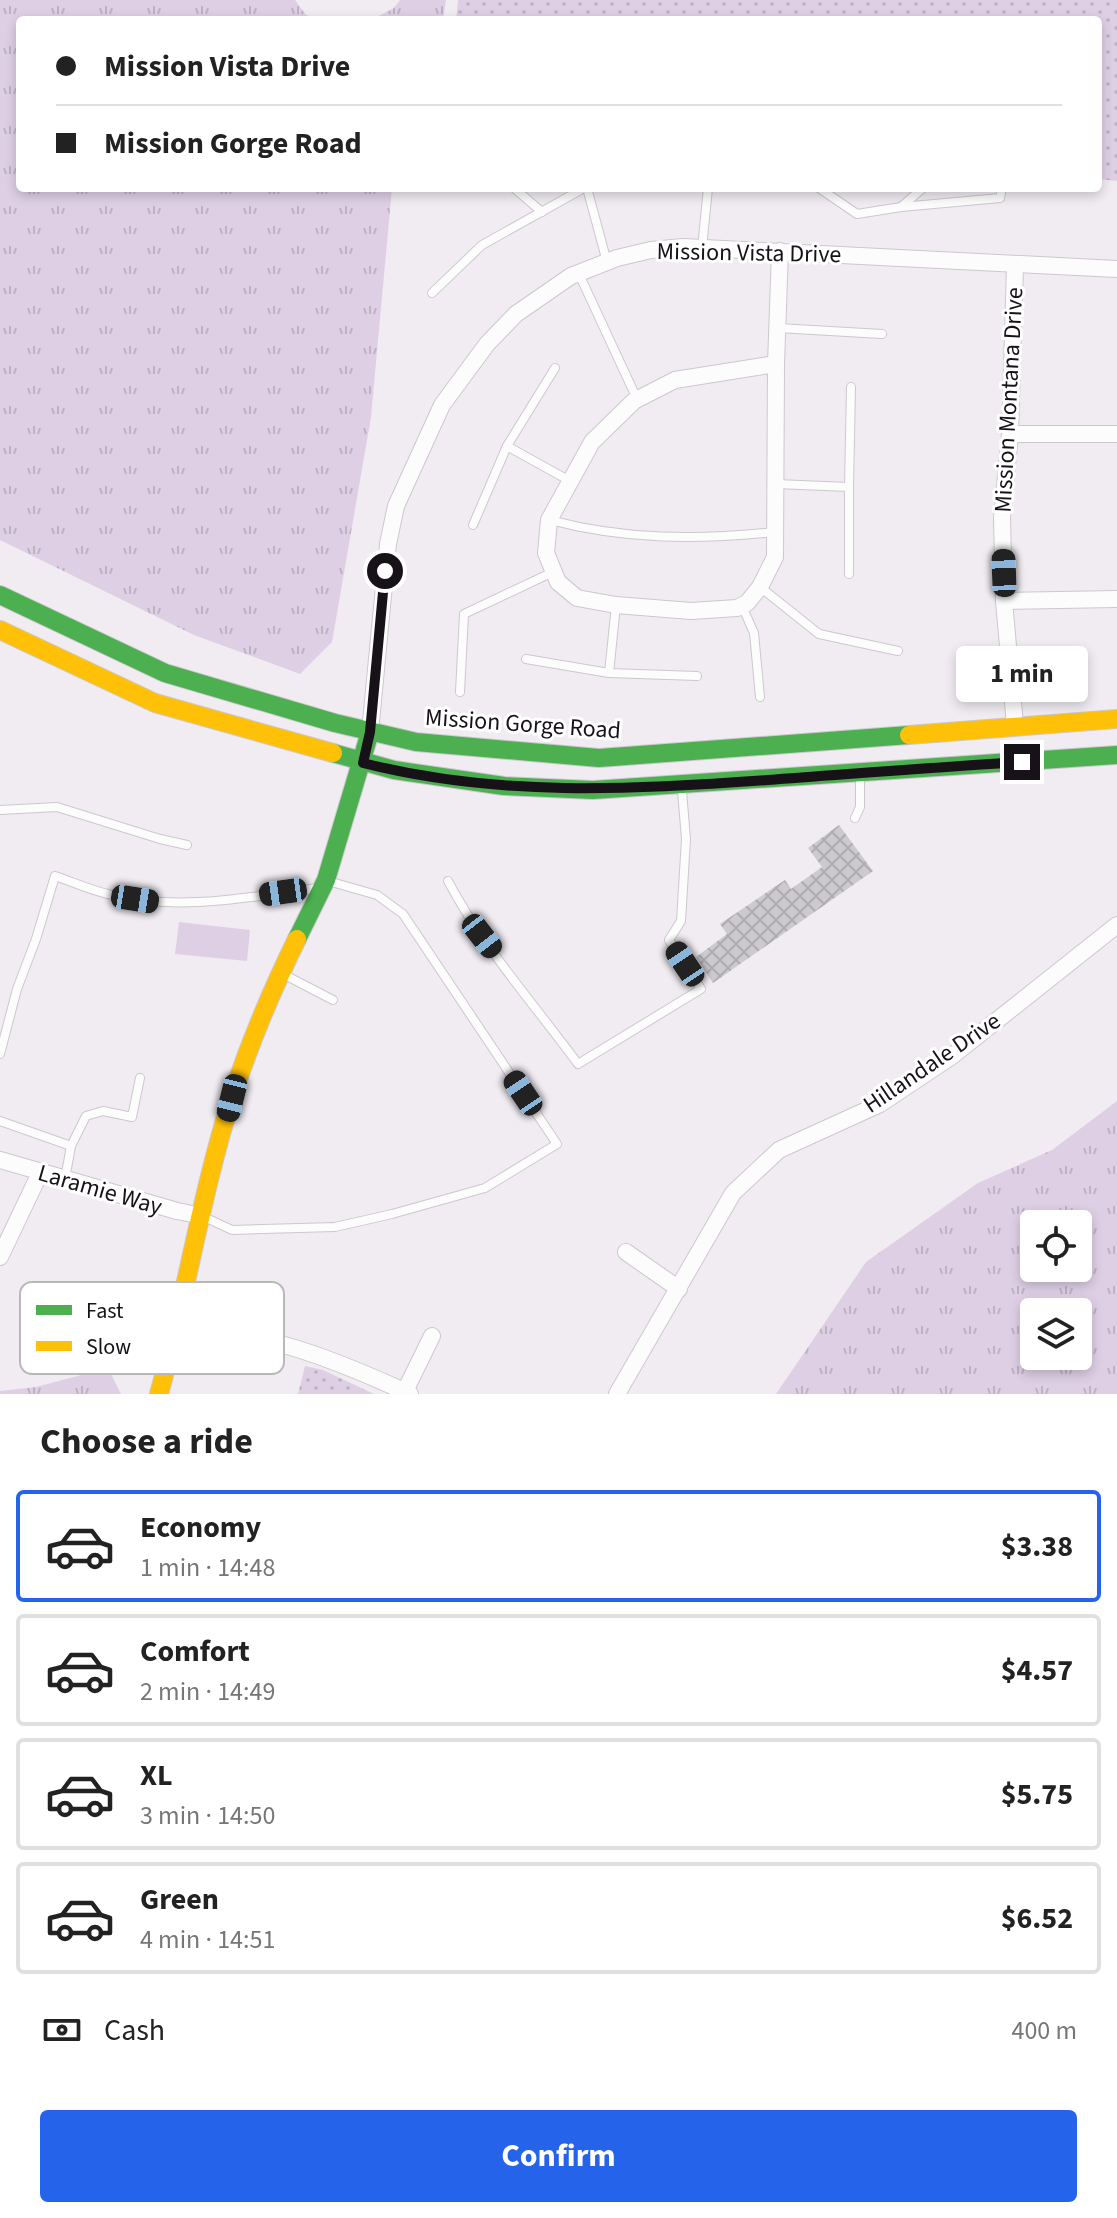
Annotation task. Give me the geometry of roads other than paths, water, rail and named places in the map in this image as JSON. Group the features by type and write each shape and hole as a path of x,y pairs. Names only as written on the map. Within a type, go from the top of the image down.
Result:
{"main road":[{"name":"Mission Gorge Road","path":"0,595 165,673 370,732 416,742 599,758 1117,719"},
{"path":"0,630 155,703 363,763 504,786 593,790 682,786 1117,755"},
{"path":"188,1282 232,1098 280,973 324,884 370,732"},
{"path":"159,1394 165,1374"}],"street":[{"name":"Mission Vista Drive","path":"370,732 388,544 396,506 410,471 442,405 487,344 516,314 578,273 651,250 702,248 1117,269"},
{"path":"776,364 675,380 637,400 592,442 549,520 546,553 558,582 577,598 616,605 691,611 737,608 760,587 775,557 780,251"},
{"name":"Mission Montana Drive","path":"1015,266 1010,434 1002,518 1004,601 1015,725"},
{"path":"1010,434 1117,434"},
{"path":"1004,601 1117,599"},
{"name":"Hillandale Drive","path":"617,1394 733,1193 779,1150 880,1104 952,1056 1117,925"},
{"name":"Laramie Way","path":"0,1160 202,1216"},
{"path":"0,1257 40,1173"},
{"path":"626,1252 679,1289"},
{"path":"284,1345 350,1368 407,1393 432,1336"}],"lane":[{"path":"519,192 542,212"},
{"path":"432,293 482,245 579,192"},
{"path":"587,192 607,262"},
{"path":"702,248 708,192"},
{"path":"825,192 857,214 1000,198 1001,192"},
{"path":"901,207 918,192"},
{"path":"578,273 637,400"},
{"path":"778,328 882,334"},
{"path":"473,525 507,446 555,368"},
{"path":"849,574 851,387"},
{"path":"507,446 570,482"},
{"path":"775,484 849,487"},
{"path":"549,520 584,529 667,539 775,532"},
{"path":"460,692 464,614 554,571"},
{"path":"760,587 819,634 898,651"},
{"path":"609,673 616,605"},
{"path":"742,606 754,633 760,697"},
{"path":"526,659 609,673 697,676"},
{"path":"855,818 860,807 860,773"},
{"path":"448,881 482,936 578,1064 701,989 669,940 681,921 686,839 682,786"},
{"path":"0,810 57,807 187,845"},
{"path":"0,1054 17,989 55,876 110,895 160,902 216,902 324,884 377,895 403,914 557,1144 485,1188 335,1227 232,1230 202,1216"},
{"path":"280,973 333,1000"},
{"path":"65,1179 71,1146 86,1116 103,1111 132,1117 140,1078"},
{"path":"0,1121 71,1146"}]}
